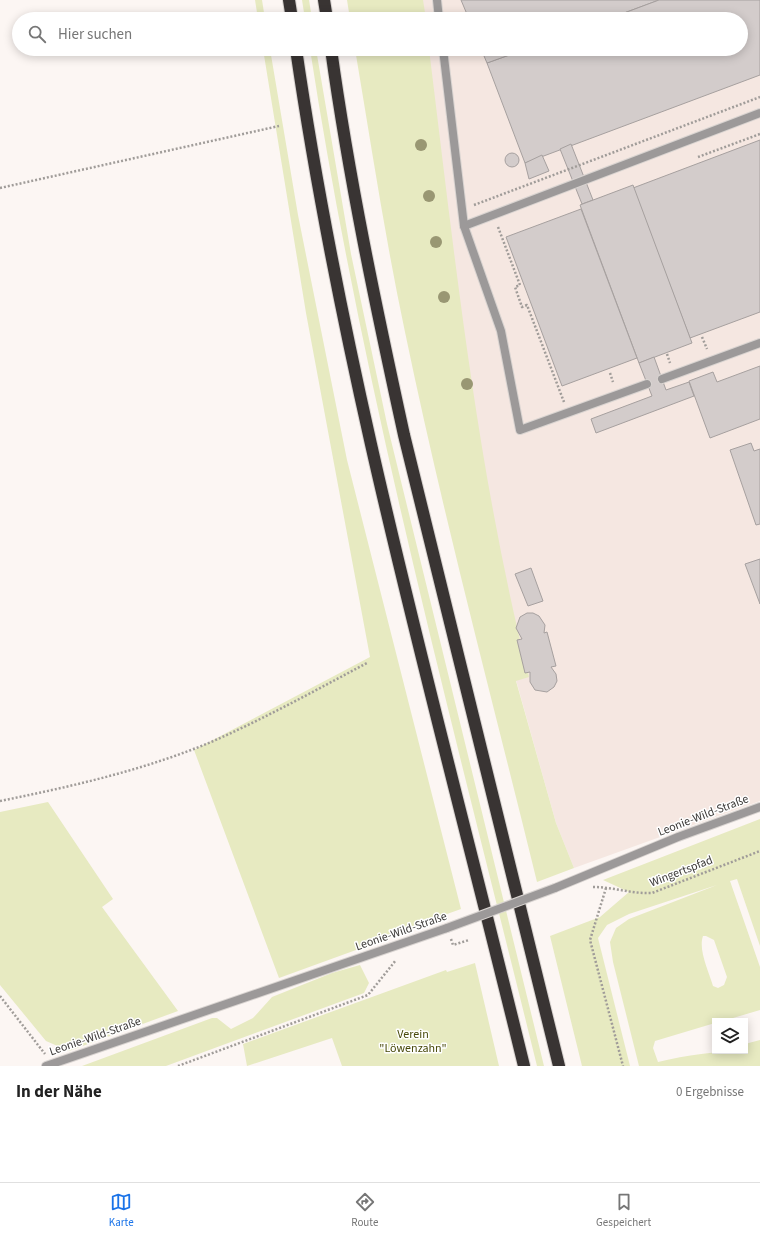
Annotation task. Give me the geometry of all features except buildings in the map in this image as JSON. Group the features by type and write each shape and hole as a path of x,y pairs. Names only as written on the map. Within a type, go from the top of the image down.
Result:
{"highway":[{"path":"289,0 291,12"},
{"path":"324,0 326,12"},
{"path":"297,56 322,204 357,385 442,741 524,1066"},
{"path":"332,56 356,200 404,435 559,1066"}],"street":[{"path":"437,0 438,12"},
{"path":"444,56 464,226 501,332 520,430 648,384"},
{"path":"464,226 760,114"},
{"path":"662,379 760,344"},
{"name":"Leonie-Wild-Straße","path":"49,1065 447,928 555,888 678,837 760,807"}],"path":[{"path":"462,210 760,97"},
{"path":"0,188 279,126"},
{"path":"698,157 760,134"},
{"path":"488,200 520,285 515,287 522,307 527,305 569,413"},
{"path":"0,801 65,788 173,756 218,738 367,663"},
{"name":"Wingertspfad","path":"623,1066 590,940 606,888 638,894 652,893 760,851"},
{"path":"444,941 450,938"},
{"path":"453,945 469,940"},
{"path":"178,1066 368,995 397,958"},
{"path":"0,996 49,1065"}],"shaded area":[{"path":"366,0 760,0 760,801 574,868 556,823 516,680 377,56 748,56 748,12 368,12"}],"green space":[{"path":"255,0 262,0 264,12 257,12"},
{"path":"302,0 309,0 311,12 304,12"},
{"path":"347,0 423,0 425,12 349,12"},
{"path":"264,56 271,56 298,215 347,460 461,909 433,919 433,922 279,978 194,750 370,657 306,313"},
{"path":"311,56 317,56 351,254 387,424 544,1066 537,1066 412,560 356,306"},
{"path":"356,56 430,56 458,286 481,443 495,522 529,677 516,681 556,823 574,868 537,882 435,470 405,332 378,190"},
{"path":"48,802 113,899 102,907 178,1011 69,1051 46,1041 0,985 0,812"},
{"path":"760,819 760,946 737,879 730,881 760,967 760,1010 733,1018 712,1018 712,1024 655,1041 653,1048 658,1062 680,1057 712,1053 748,1054 748,1043 760,1040 760,1066 639,1066 613,962 610,942 616,928 629,919 717,885 629,914 607,925 598,938 630,1066 582,1066 550,936 600,917 629,892 603,880","holes":["703,936 714,940 727,977 724,985 718,988 713,986 702,948"]},
{"name":"Verein \"Löwenzahn\"","path":"475,963 499,1066 342,1066 332,1038 247,1066 243,1044 446,970 447,972"},
{"path":"360,965 369,983 364,993 166,1066 82,1066 212,1018 217,1018 231,1029 253,1018 272,997 332,973"}]}
